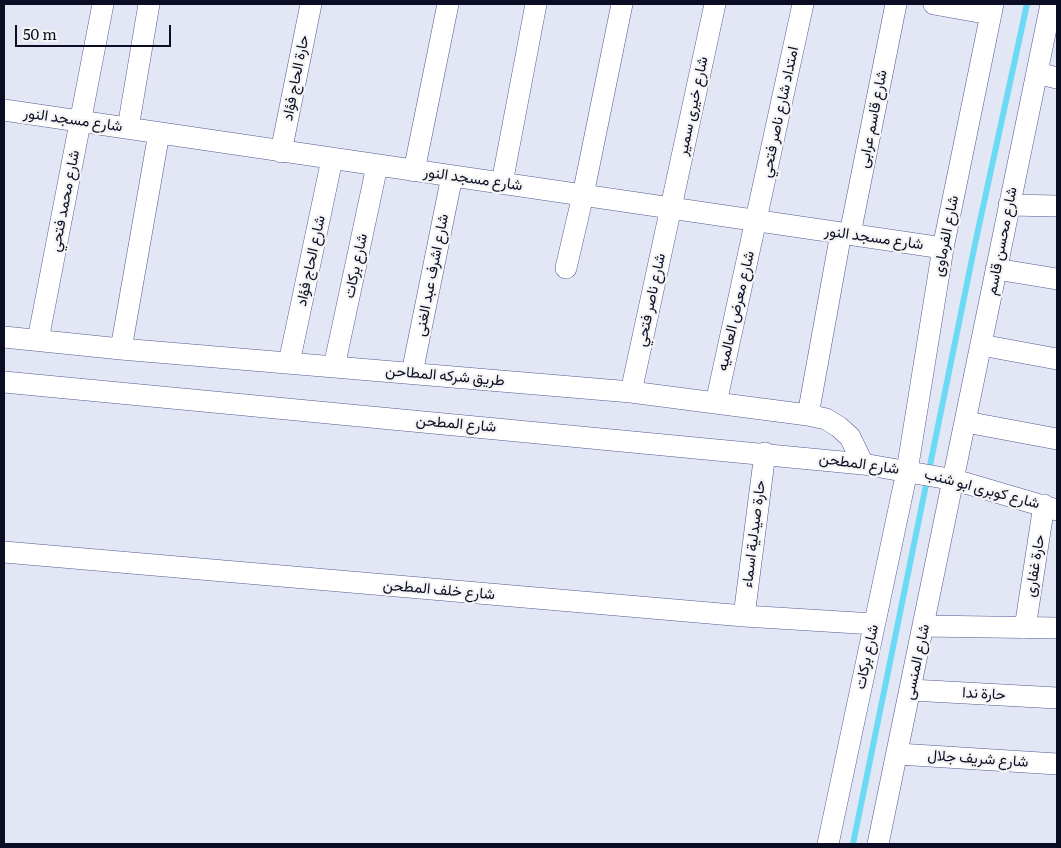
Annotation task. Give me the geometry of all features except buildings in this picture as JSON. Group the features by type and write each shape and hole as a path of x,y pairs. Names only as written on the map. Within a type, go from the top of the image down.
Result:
{"street":[{"name":"شارع محمد فتحي","path":"38,340 104,4"},
{"path":"128,128 150,4"},
{"name":"حارة الحاج فؤاد","path":"281,152 311,4"},
{"path":"414,171 448,4"},
{"path":"502,183 536,4"},
{"path":"566,268 622,4"},
{"name":"شارع خيرى سمير","path":"671,208 715,4"},
{"name":"امتداد شارع ناصر فتحي","path":"756,220 803,4"},
{"name":"شارع قاسم عرابى","path":"808,415 896,4"},
{"path":"934,4 992,9"},
{"name":"شارع محسن قاسم","path":"955,480 996,268 1051,4"},
{"name":"شارع الفرماوى","path":"907,471 943,248 992,9"},
{"path":"1037,73 1057,78"},
{"name":"شارع مسجد النور","path":"4,110 943,248"},
{"path":"121,349 159,133"},
{"name":"شارع الحاج فؤاد","path":"289,363 332,159"},
{"name":"شارع بركات","path":"334,367 377,166"},
{"name":"شارع اشرف عبد الغنى","path":"412,373 452,176"},
{"path":"1009,205 1057,206"},
{"name":"شارع ناصر فتحي","path":"631,392 671,208"},
{"name":"شارع معرض العالميه","path":"716,403 756,220"},
{"path":"996,268 1057,279"},
{"name":"طريق شركه المطاحن","path":"4,337 121,349 631,392 808,415 826,419 839,427 850,437 863,464"},
{"path":"981,345 1057,359"},
{"name":"شارع المطحن","path":"4,382 765,453 907,471"},
{"path":"966,422 1057,439"},
{"name":"حارة صيدلية اسماء","path":"744,616 765,453"},
{"name":"شارع بركات","path":"828,844 907,471"},
{"name":"شارع كوبرى ابو شنب","path":"907,471 955,480 1051,508"},
{"name":"شارع المنسى","path":"878,844 955,480"},
{"name":"حارة غفارى","path":"1025,628 1051,508"},
{"name":"شارع خلف المطحن","path":"4,552 744,616 874,624"},
{"path":"924,626 1057,628"},
{"name":"حارة ندا","path":"910,690 1057,698"},
{"name":"شارع شريف جلال","path":"898,754 1057,764"}],"waterway":[{"path":"853,844 975,244 1027,4"}]}
